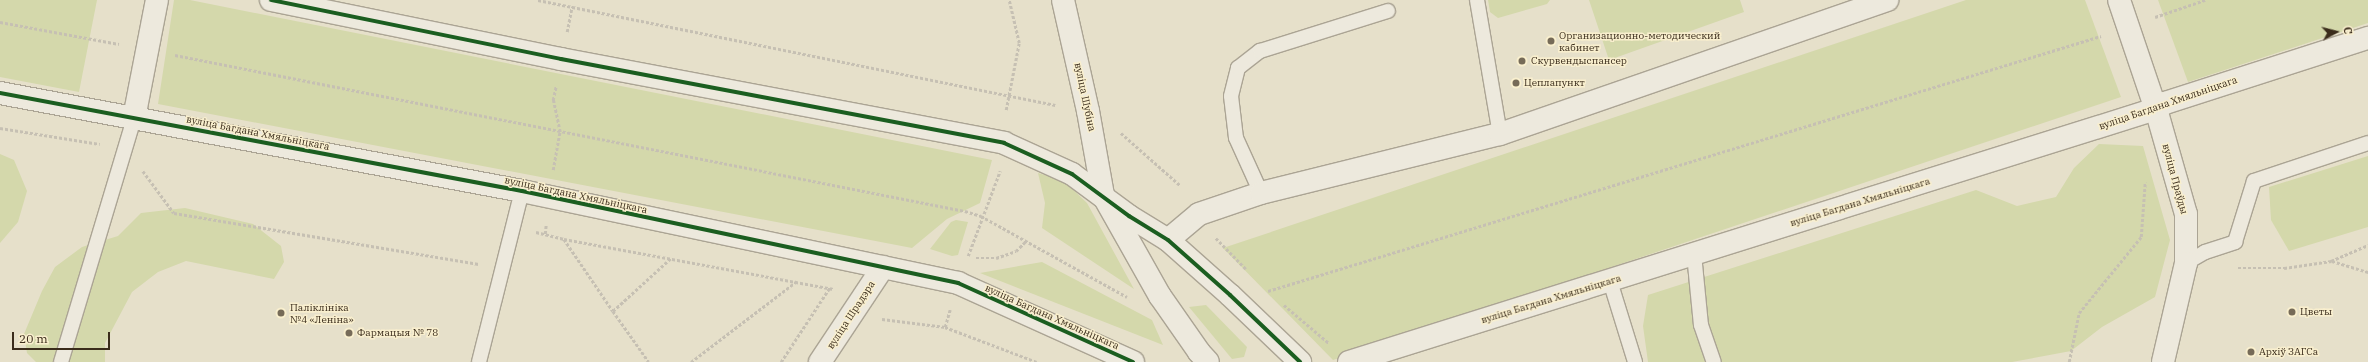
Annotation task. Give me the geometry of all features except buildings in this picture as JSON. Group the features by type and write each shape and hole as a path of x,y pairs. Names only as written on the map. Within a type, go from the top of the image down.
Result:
{"street":[{"path":"134,118 145,50 157,0"},
{"path":"271,0 561,59 1004,143 1072,174 1103,195 1129,216 1168,240 1230,295 1300,362"},
{"name":"вуліца Шубіна","path":"1063,0 1088,111 1103,195"},
{"path":"1168,240 1199,214 1261,193 1500,134 1859,5 1888,0"},
{"name":"вуліца Праўды","path":"2119,0 2156,110 2186,214 2186,263 2162,362"},
{"name":"вуліца Багдана Хмяльніцкага","path":"1350,362 2156,110 2165,103 2368,38"},
{"name":"вуліца Багдана Хмяльніцкага","path":"0,93 522,191 958,283 1134,362"},
{"path":"1103,195 1160,296 1199,352 1208,362"},
{"name":"вуліца Шрадэра","path":"820,362 883,267"}],"lane":[{"path":"1477,0 1500,134"},
{"path":"1261,193 1236,138 1231,96 1238,68 1260,51 1388,11"},
{"path":"61,362 134,118"},
{"path":"2186,263 2205,252 2235,242 2254,181 2368,143"},
{"path":"479,362 522,191"},
{"path":"1694,254 1701,325 1714,362"},
{"path":"1610,281 1635,362"}],"path":[{"path":"538,0 555,2 1055,105"},
{"path":"1006,110 1007,94 1019,43 1009,0"},
{"path":"2129,26 2205,0"},
{"path":"545,234 549,197 560,132 553,100 572,6"},
{"path":"0,22 981,216 1129,298"},
{"path":"1268,291 2104,35 2106,42"},
{"path":"1119,130 1181,186"},
{"path":"966,260 981,216 1000,170"},
{"path":"2069,362 2079,313 2141,237 2146,183 2144,176"},
{"path":"1211,233 1247,270"},
{"path":"564,239 649,362"},
{"path":"968,255 979,259 996,258 1016,251 1026,241"},
{"path":"2232,268 2284,268 2331,261 2368,245"},
{"path":"613,311 671,258"},
{"path":"2331,261 2368,272"},
{"path":"691,362 797,281"},
{"path":"1263,286 1274,296"},
{"path":"781,362 830,287"},
{"path":"1280,301 1350,362"},
{"path":"945,327 952,303"}],"green space":[{"path":"0,0 97,0 79,92 0,77"},
{"path":"174,0 190,0 992,160 980,203 947,219 912,248 158,104"},
{"path":"1488,0 1550,0 1547,4 1498,18 1490,12"},
{"path":"1589,0 1740,0 1744,12 1609,60"},
{"path":"1966,0 2085,0 2121,97 1333,360 1223,248"},
{"path":"2158,0 2368,0 2368,23 2188,82"},
{"path":"2099,144 2143,146 2170,240 2155,297 2102,327 2071,351 2012,362 1648,362 1643,326 1648,295 1976,190 2017,206 2056,197 2074,168"},
{"path":"0,154 14,160 27,191 18,222 0,243"},
{"path":"2368,156 2368,227 2289,251 2271,220 2269,187"},
{"path":"1038,173 1064,181 1087,203 1134,289 1042,228 1045,203"},
{"path":"185,208 253,224 281,246 284,262 274,279 186,261 158,272 132,292 105,343 105,362 36,362 27,353 24,334 42,291 55,267 82,247 118,236 141,213"},
{"path":"956,220 968,222 958,255 952,256 930,249 951,222"},
{"path":"1042,262 1152,320 1163,345 980,273"},
{"path":"1206,305 1247,347 1244,357 1232,359 1189,307"}],"cycle path":[{"path":"271,0 561,59 1004,143 1072,174 1129,216 1168,240 1230,295 1300,362"},
{"path":"0,93 522,191 958,283 1133,362"}],"place":[{"name":"Организационно-методический кабинет","path":"1551,41"},
{"name":"Скурвендыспансер","path":"1522,61"},
{"name":"Цеплапункт","path":"1516,83"},
{"name":"Цветы","path":"2292,312"},
{"name":"Паліклініка №4 «Леніна»","path":"281,313"},
{"name":"Фармацыя № 78","path":"349,333"},
{"name":"Архіў ЗАГСа","path":"2251,352"}]}
